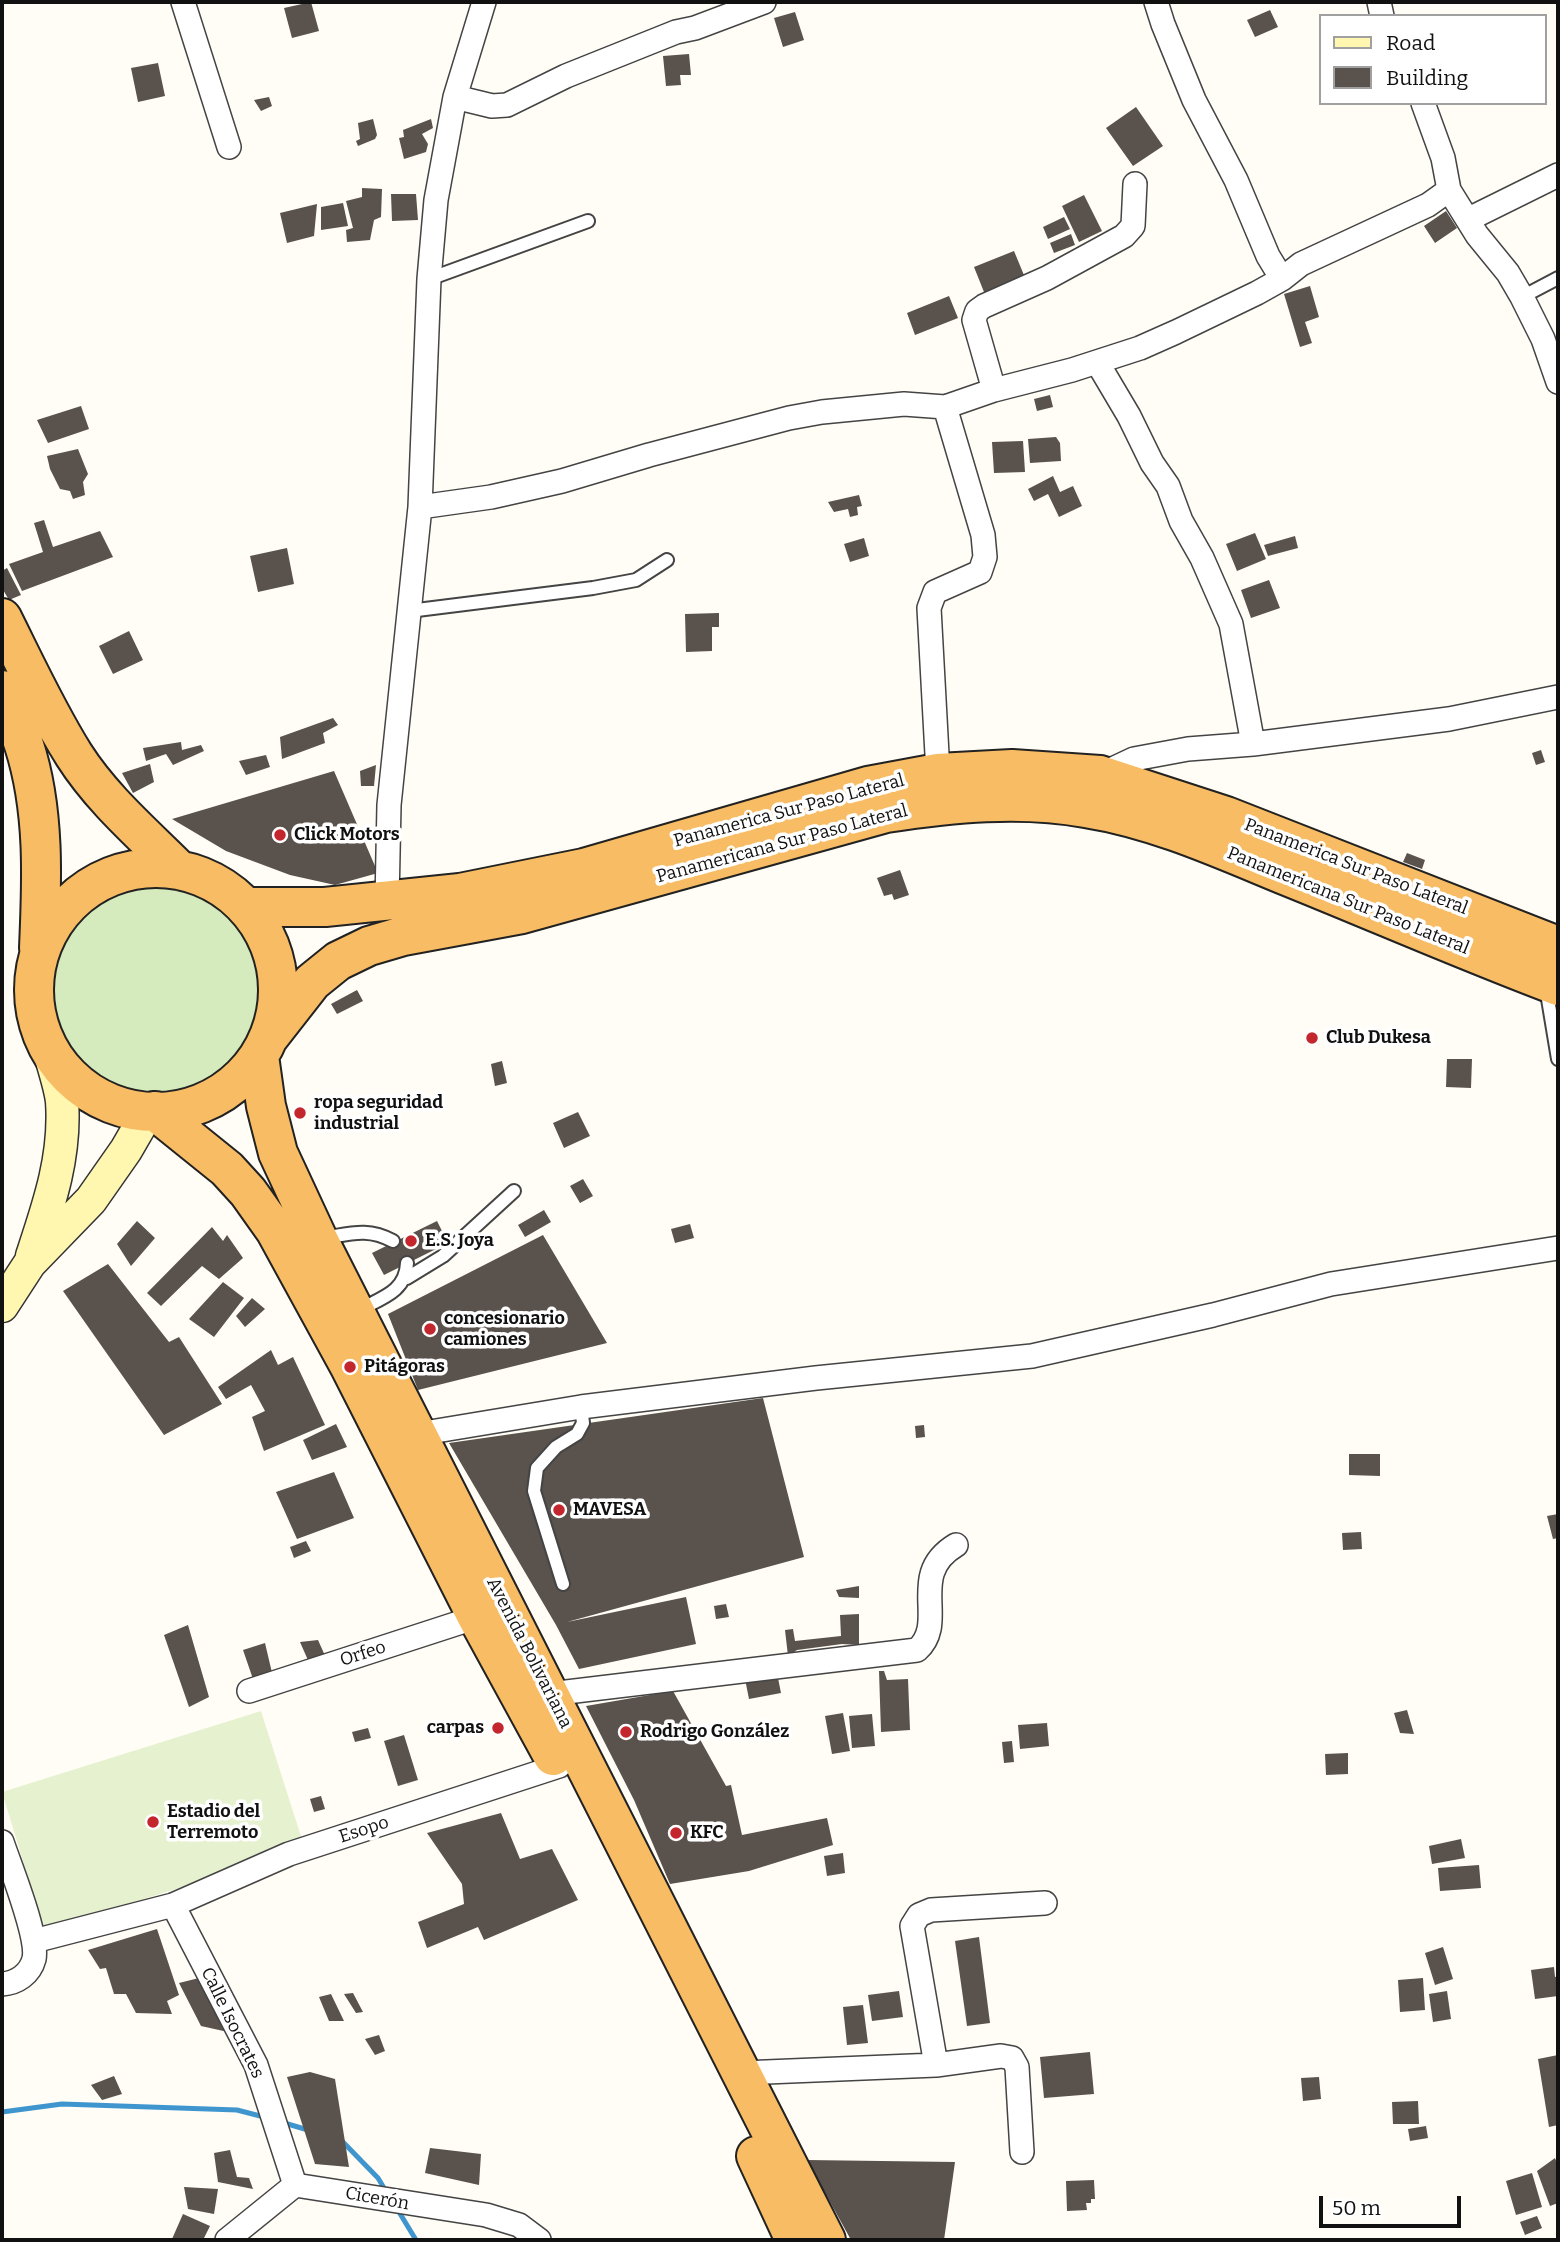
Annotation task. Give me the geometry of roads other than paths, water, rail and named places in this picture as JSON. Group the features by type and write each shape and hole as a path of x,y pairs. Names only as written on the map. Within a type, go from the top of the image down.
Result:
{"highway":[{"path":"2,618 75,757 101,790 179,870"},
{"path":"2,690 24,745 33,779 42,873 38,953 33,978 34,1004 39,1030 50,1053 69,1076 92,1094 119,1107 152,1112 180,1110 210,1100 236,1082 264,1047 278,1003 277,969 266,936 246,907 227,890 204,878 179,870 144,869 109,877 79,895 54,921 38,953"},
{"name":"Panamerica Sur Paso Lateral","path":"246,907 325,907 460,893 584,869 867,786 938,773 1012,769 1100,775 1226,816 1558,946"},
{"name":"Panamericana Sur Paso Lateral","path":"264,1047 312,982 338,961 369,946 403,936 522,914 886,813 937,805 1021,800 1086,807 1151,822 1552,984"},
{"name":"Avenida Bolivariana","path":"264,1047 266,1106 278,1153 318,1239 826,2240"},
{"name":"Avenida Bolivariana","path":"152,1112 227,1169 248,1192 275,1230 350,1367 477,1617 702,2038 795,2240"}],"main road":[{"path":"30,1263 55,1188 61,1157 61,1100 50,1053"},
{"path":"2,1306 30,1263 92,1199 152,1112"}],"street":[{"path":"183,2 229,148"},
{"path":"387,901 389,805 420,507 429,279 436,200 455,97 484,2"},
{"path":"455,97 492,106 507,105 566,76 676,32 695,28 764,2"},
{"path":"1156,2 1189,88 1236,180 1268,256 1282,279"},
{"path":"1424,105 1443,158 1450,190 1477,235 1508,273 1522,297 1543,339 1558,382"},
{"path":"1469,219 1558,175"},
{"path":"994,390 974,320 977,311 1047,278 1125,236 1133,226 1135,184"},
{"path":"420,507 491,497 562,481 649,455 811,414 904,404 945,407 994,390 1097,362 1176,332 1282,279 1301,264 1428,205 1450,190"},
{"path":"1097,362 1129,416 1152,463 1168,486 1181,520 1202,558 1231,625 1253,744"},
{"path":"938,773 929,608 935,592 980,572 985,558 983,535 945,407"},
{"path":"1100,775 1134,759 1188,749 1253,744 1448,719 1558,697"},
{"path":"418,1434 581,1407 816,1378 1032,1356 1213,1315 1331,1284 1558,1248"},
{"path":"550,1694 917,1650 925,1643 930,1631 930,1575 944,1552 956,1545"},
{"name":"Orfeo","path":"249,1691 477,1617"},
{"name":"Esopo","path":"34,1941 173,1905 289,1854 559,1766"},
{"path":"2,1842 34,1941 34,1959 26,1975 2,1984"},
{"path":"936,2065 912,1926 919,1916 931,1910 1045,1903"},
{"name":"Calle Isocrates","path":"173,1905 256,2065 295,2185"},
{"path":"742,2073 936,2065 1001,2056 1012,2058 1017,2067 1022,2152"},
{"path":"227,2240 295,2185"},
{"name":"Cicerón","path":"295,2185 486,2215 519,2225 539,2240"}],"lane":[{"path":"429,279 588,221"},
{"path":"1522,297 1558,278"},
{"path":"409,611 636,580 667,560"},
{"path":"1552,984 1558,1059"},
{"path":"355,1312 394,1291 407,1278 443,1256 514,1191"},
{"path":"318,1239 365,1231 393,1241"},
{"path":"407,1263 407,1278"},
{"path":"563,1584 534,1491 537,1468 556,1447 577,1434 583,1423 581,1407"}],"waterway":[{"path":"2,2112 62,2104 237,2110 268,2118"},
{"path":"281,2122 308,2130"},
{"path":"341,2140 378,2178 387,2193"},
{"path":"396,2207 416,2240"}],"place":[{"name":"Click Motors","path":"280,835"},
{"name":"Club Dukesa","path":"1312,1038"},
{"name":"ropa seguridad industrial","path":"300,1113"},
{"name":"E.S. Joya","path":"411,1241"},
{"name":"concesionario camiones","path":"430,1329"},
{"name":"Pitágoras","path":"350,1367"},
{"name":"MAVESA","path":"559,1510"},
{"name":"carpas","path":"498,1728"},
{"name":"Rodrigo González","path":"626,1732"},
{"name":"Estadio del Terremoto","path":"153,1822"},
{"name":"KFC","path":"676,1833"}]}
